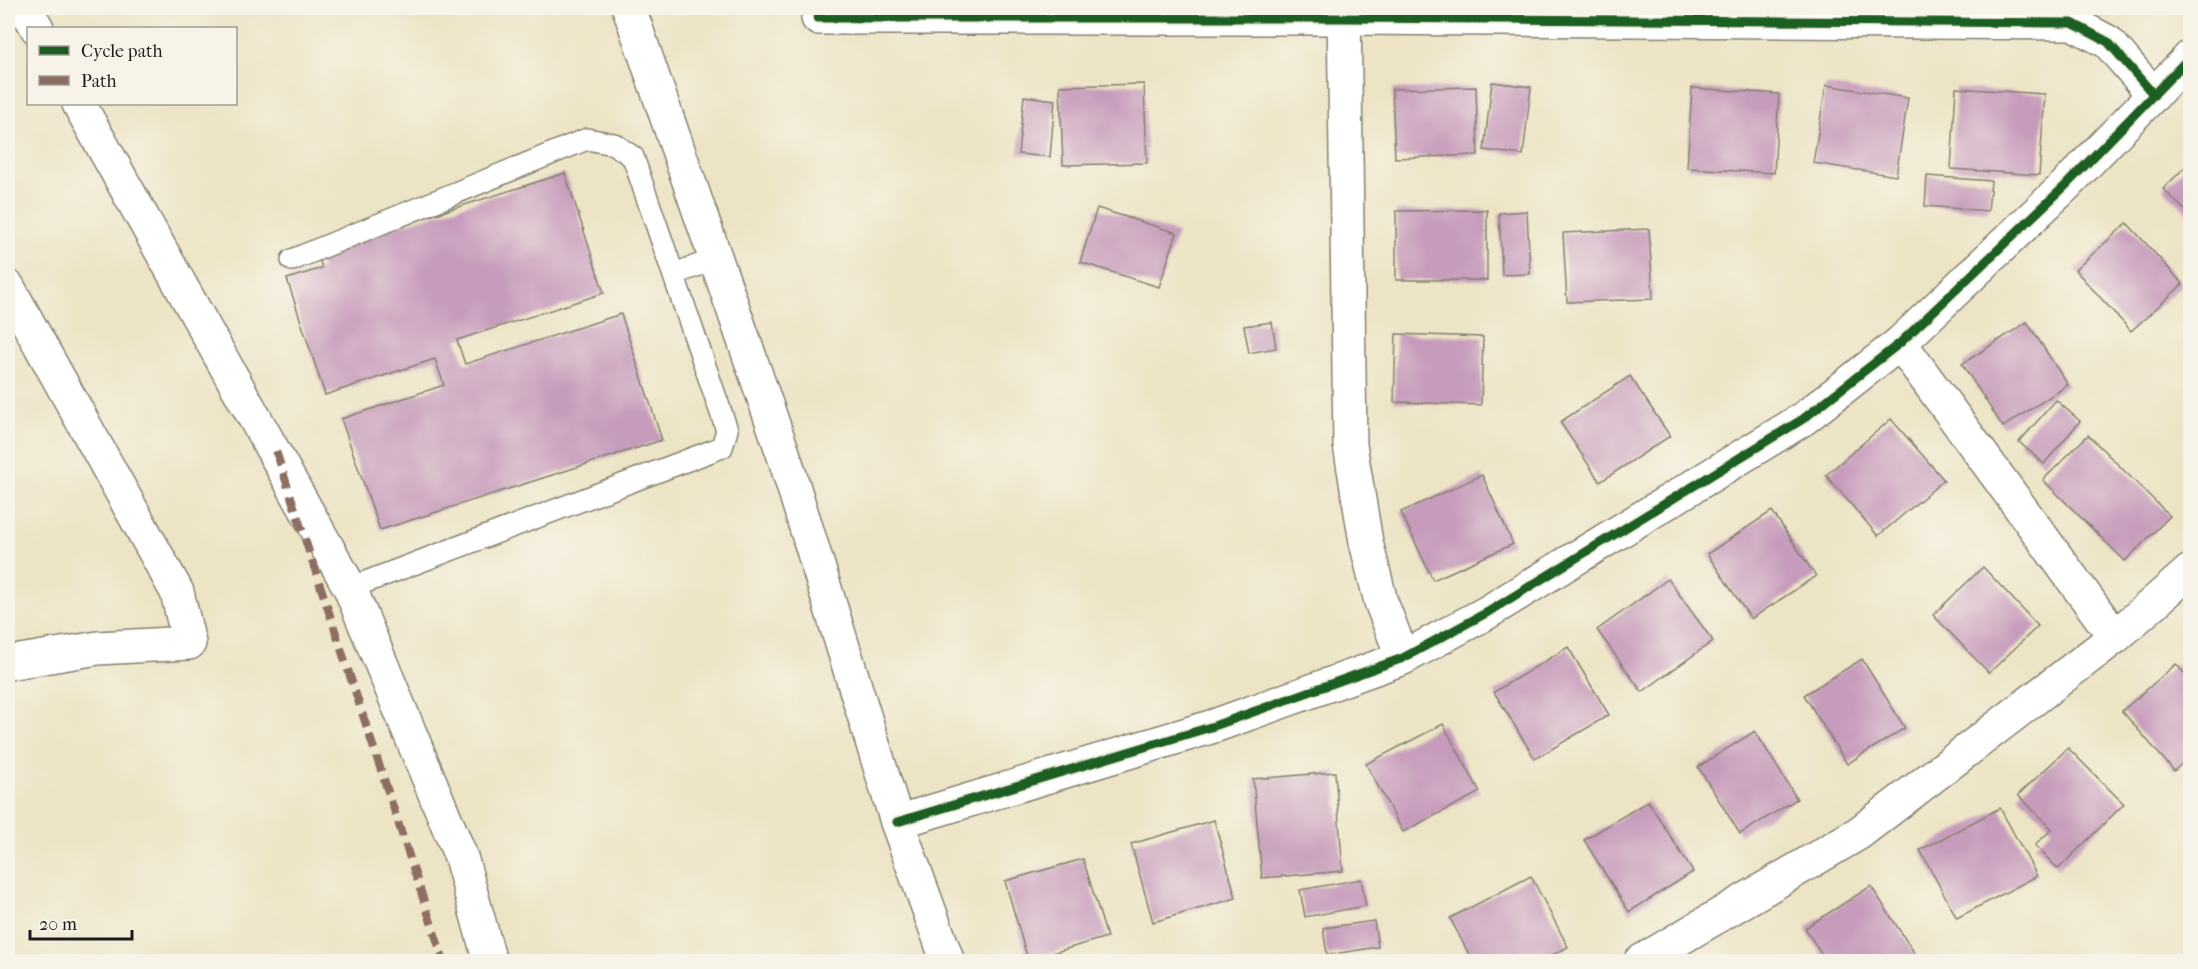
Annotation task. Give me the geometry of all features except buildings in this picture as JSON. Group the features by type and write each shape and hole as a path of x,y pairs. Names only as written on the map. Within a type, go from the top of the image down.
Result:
{"street":[{"path":"25,8 36,27"},
{"path":"629,8 784,456 897,822 948,962"},
{"path":"818,18 1344,13 2072,23 2108,42 2154,95"},
{"path":"1344,13 1350,445 1366,542 1381,602 1402,658"},
{"path":"897,822 1214,726 1402,658 1488,612 1803,418 1900,344 2065,186 2190,57"},
{"path":"80,105 350,588 461,857 490,962"},
{"path":"8,287 177,592 189,643 98,648 8,663"},
{"path":"1900,344 2115,637"},
{"path":"1640,962 1859,833 2115,637 2190,571"}],"lane":[{"path":"292,260 587,139 614,144 633,158 727,430 722,447 350,588"},
{"path":"674,274 716,259"}],"marked path":[{"path":"276,451 444,962"}],"cycle path":[{"path":"818,18 1344,18 2072,23 2108,42 2154,95"},
{"path":"897,822 1214,726 1403,658 1488,612 1803,419 1900,343 2065,186 2190,57"}]}
